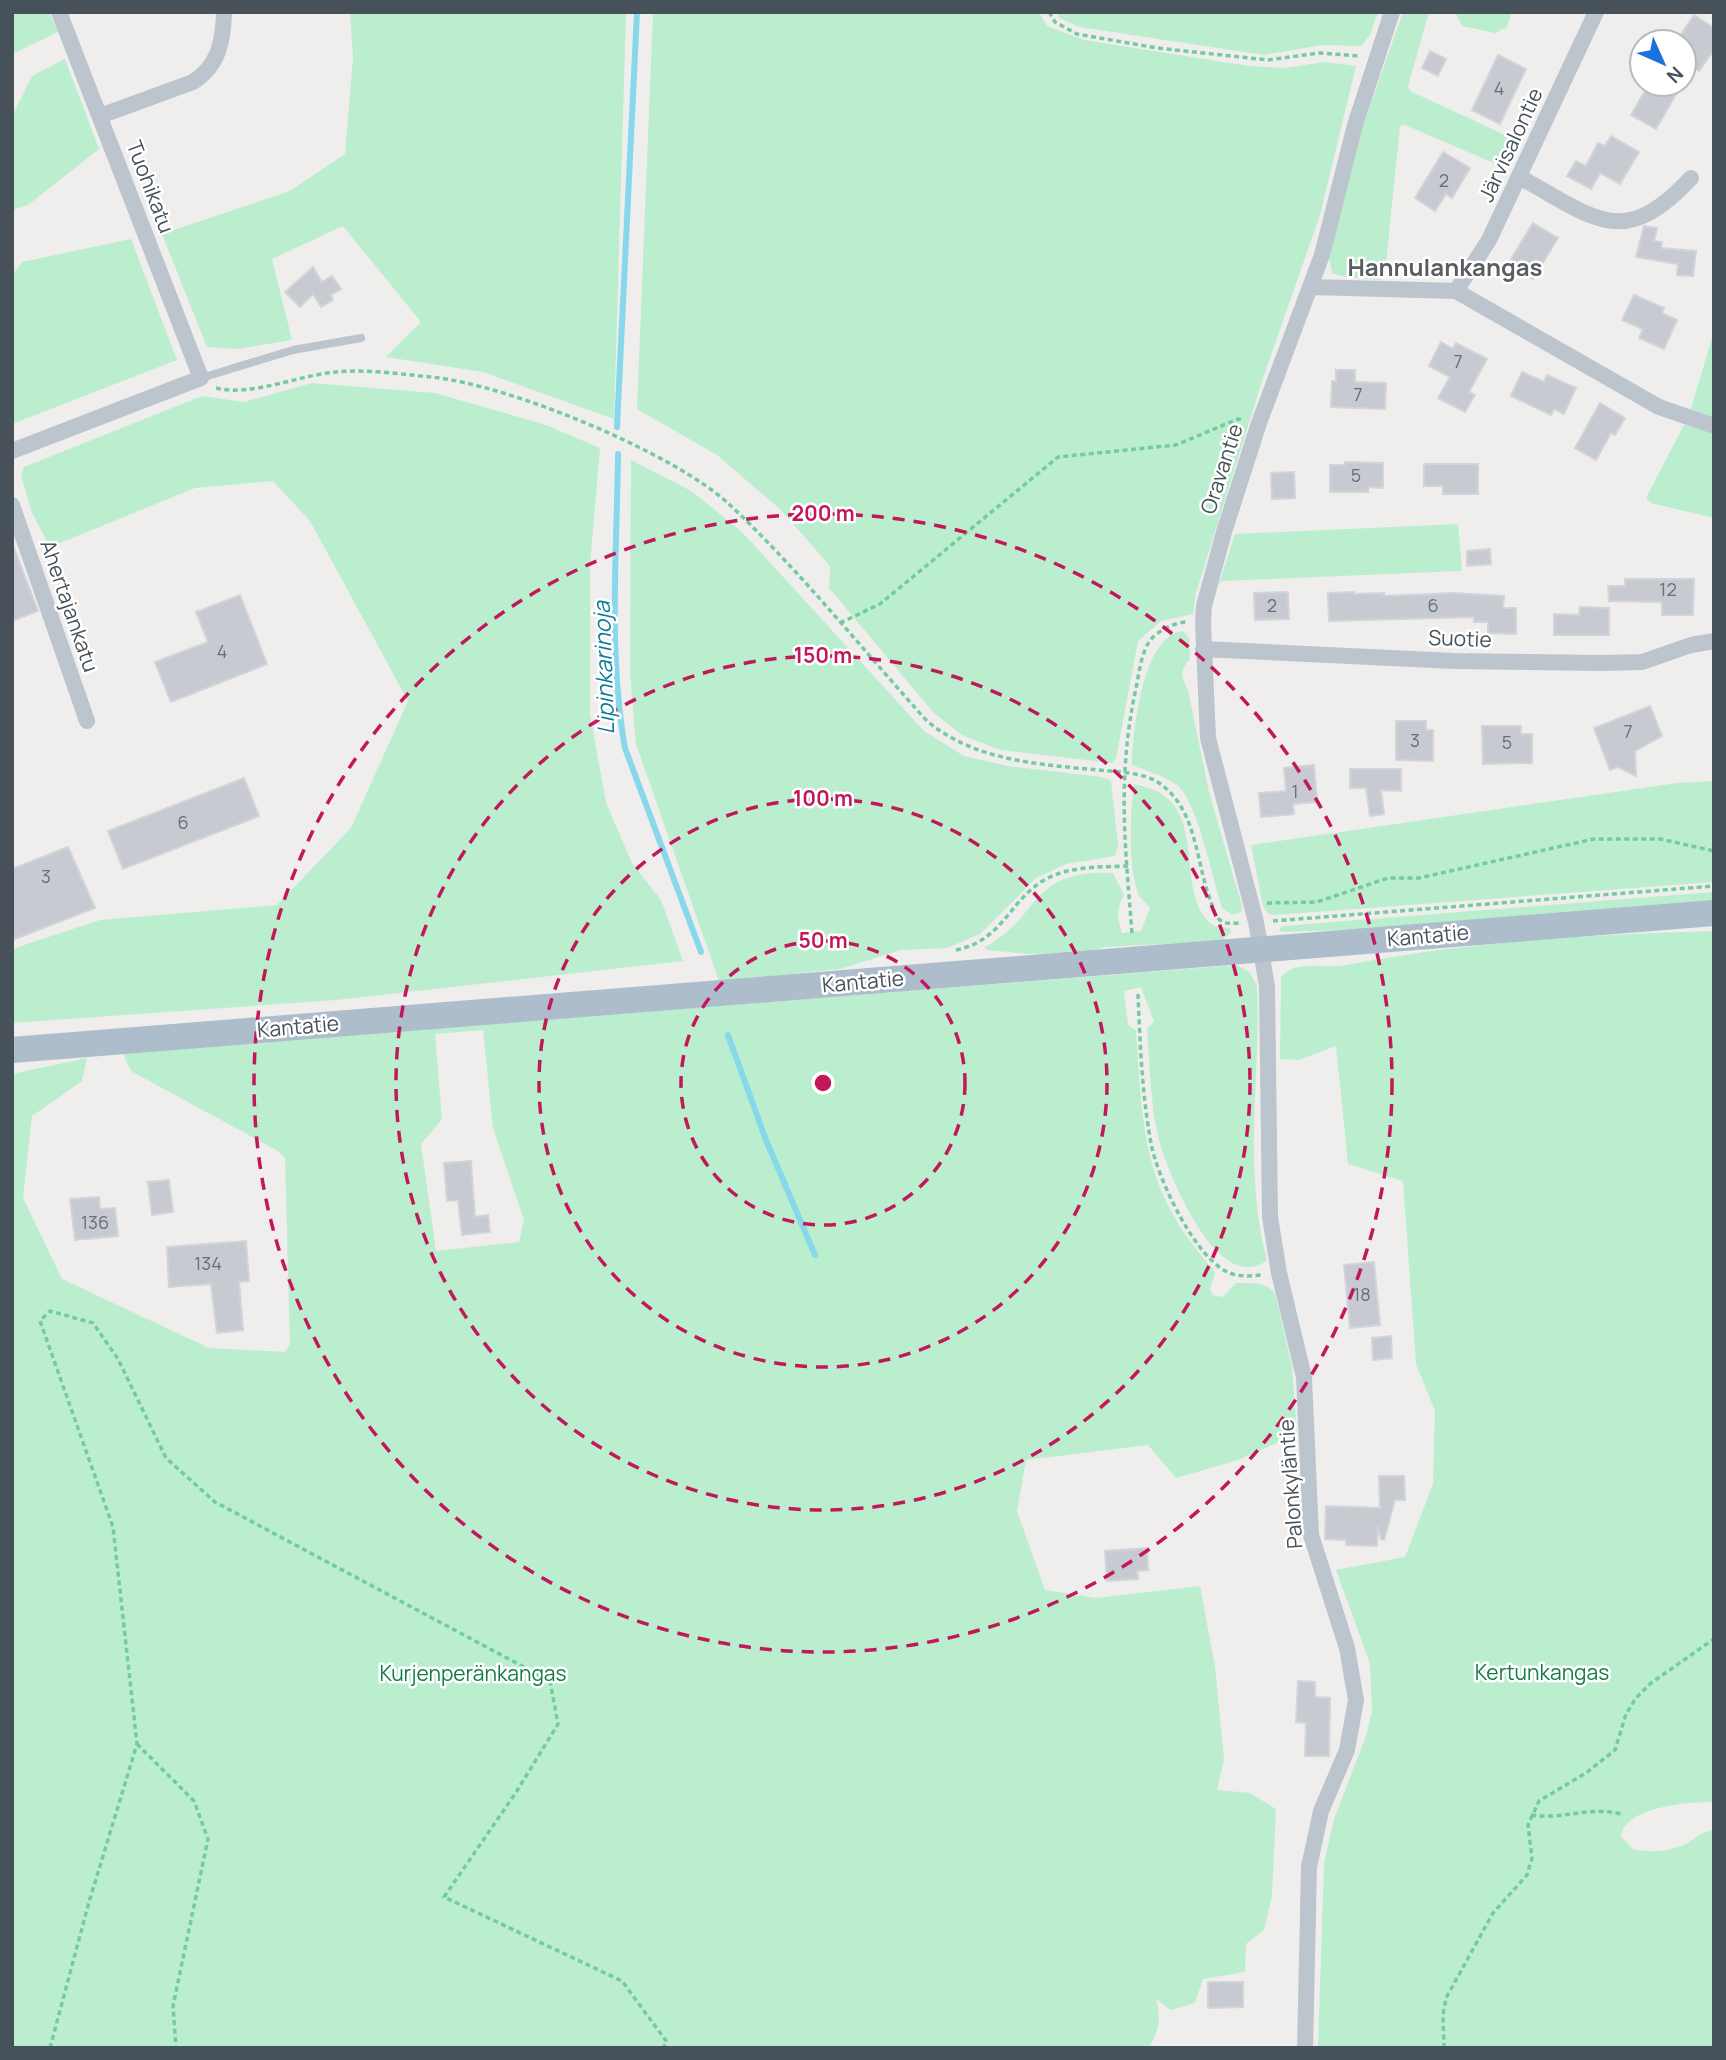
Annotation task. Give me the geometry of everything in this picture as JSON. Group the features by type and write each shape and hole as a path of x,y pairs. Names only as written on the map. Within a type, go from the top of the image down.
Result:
{"main road":[{"name":"Kantatie","path":"12,1050 1714,913"}],"street":[{"name":"Tuohikatu","path":"59,12 201,378"},
{"path":"100,116 193,82 204,75 217,58 223,35 224,12"},
{"name":"Oravantie","path":"1262,950 1208,738 1203,623 1212,570 1259,423 1311,287 1376,58 1392,12"},
{"name":"Järvisalontie","path":"1456,290 1489,240 1596,12"},
{"path":"1519,177 1596,217 1616,223 1652,212 1691,178"},
{"path":"1311,287 1456,290 1659,408 1714,426"},
{"path":"12,451 201,378"},
{"name":"Ahertajankatu","path":"12,505 87,721"},
{"name":"Suotie","path":"1203,649 1454,661 1602,663 1642,662 1691,645 1714,641"},
{"name":"Palonkyläntie","path":"1262,950 1268,1010 1270,1217 1279,1273 1304,1377 1311,1535 1347,1648 1356,1700 1347,1750 1321,1811 1309,1867 1305,2048"}],"lane":[{"path":"201,378 293,350 362,338"}],"path":[{"path":"1049,12 1055,22 1077,34 1157,48 1268,60 1319,53 1376,58"},
{"path":"201,378 233,392 306,375 340,371 441,378 496,390 567,416 651,454 715,493 839,623 927,721 945,736 973,750 1004,758 1123,773 1156,780 1176,795 1186,812 1204,884 1216,916 1224,923 1714,886"},
{"path":"839,623 880,604 1058,457 1176,445 1238,419 1259,423"},
{"path":"1132,933 1122,810 1123,773 1133,704 1149,642 1162,630 1182,622 1203,623"},
{"path":"1251,904 1317,902 1388,878 1419,878 1594,839 1660,839 1714,851"},
{"path":"953,950 991,936 1046,879 1061,872 1128,866"},
{"path":"1138,994 1151,1143 1176,1209 1205,1253 1221,1268 1231,1274 1242,1275 1279,1273"},
{"path":"50,2048 89,1902 137,1744 113,1527 40,1321 50,1311 93,1323 118,1359 166,1458 215,1502 550,1681 558,1724 515,1794 444,1897 622,1981 667,2042 663,2048"},
{"path":"1444,2048 1443,2015 1446,1998 1493,1913 1528,1875 1532,1858 1528,1825 1539,1801 1586,1773 1615,1749 1626,1714 1651,1683 1714,1639"},
{"path":"137,1744 194,1801 208,1839 173,2006 176,2048"},
{"path":"1531,1815 1551,1818 1599,1809 1622,1814"}],"green space":[{"path":"12,12 49,12 58,32 12,54"},
{"path":"350,12 626,12 614,419 483,372 386,357 421,322 343,226 272,259 292,340 237,349 207,347 162,234 290,191 345,154 353,57"},
{"path":"653,12 1039,12 1047,26 1084,40 1249,66 1284,68 1325,62 1356,66 1320,215 1262,381 1196,593 1193,614 1161,621 1138,641 1116,758 1112,763 1000,750 962,735 934,713 829,588 830,566 781,510 717,455 637,409"},
{"path":"1057,12 1378,12 1370,35 1361,46 1322,45 1264,55 1079,27 1059,18"},
{"path":"1403,12 1429,12 1408,86 1410,91 1516,140 1518,144 1508,165 1503,167 1405,125 1400,126 1385,273 1380,280 1345,277 1332,273 1329,256 1363,126"},
{"path":"1455,12 1512,12 1507,27 1495,33 1462,26"},
{"path":"65,59 99,149 28,205 12,210 12,117 32,76"},
{"path":"131,239 177,360 12,424 12,275 22,262"},
{"path":"1714,331 1714,420 1690,412"},
{"path":"312,383 435,393 546,425 600,448 590,565 590,714 606,803 632,863 661,900 683,961 336,1000 12,1023 12,951 18,947 100,920 277,905 351,828 408,701 310,521 273,481 195,488 50,547 32,513 21,475 24,467 202,396 244,402"},
{"path":"1684,425 1714,432 1714,518 1651,503 1646,498"},
{"path":"631,460 693,492 742,532 924,731 964,756 1008,766 1102,777 1111,781 1118,845 1115,856 1066,864 1036,878 980,934 947,948 901,950 840,969 719,981 636,744 630,673"},
{"path":"1458,524 1462,570 1459,571 1223,581 1219,584 1235,534"},
{"path":"1183,631 1189,638 1190,659 1184,667 1183,677 1209,792 1242,906 1241,912 1233,915 1222,908 1198,823 1184,793 1177,785 1161,776 1132,765 1138,709 1149,666 1158,649 1169,637"},
{"path":"1714,781 1714,882 1275,915 1268,914 1263,906 1251,845 1677,783"},
{"path":"1134,784 1150,788 1172,803 1185,831 1192,880 1200,910 1211,924 1230,928 1231,933 1221,941 1105,947 1086,953 1030,954 987,950 985,947 1004,935 1050,887 1065,879 1085,874 1113,873 1124,895 1118,914 1122,933 1141,931 1150,908 1139,895 1133,871 1131,824"},
{"path":"1714,892 1714,903 1367,929 1282,932 1279,929 1283,926"},
{"name":"Kertunkangas","path":"1714,931 1714,1802 1675,1805 1645,1812 1633,1818 1621,1837 1633,1849 1661,1851 1676,1848 1714,1830 1714,2048 1318,2048 1324,1864 1334,1819 1366,1736 1372,1711 1370,1664 1336,1570 1405,1557 1433,1484 1435,1411 1416,1364 1403,1181 1348,1164 1336,1046 1299,1060 1280,1059 1281,978 1286,972 1302,967 1338,966 1483,945 1622,934"},
{"name":"Kurjenperänkangas","path":"1237,965 1249,972 1257,985 1255,1189 1266,1261 1248,1267 1230,1262 1213,1247 1184,1202 1173,1178 1159,1140 1152,1098 1147,1028 1154,1022 1141,987 1124,991 1128,1025 1136,1030 1145,1129 1150,1158 1159,1185 1172,1213 1213,1269 1215,1274 1210,1289 1213,1295 1223,1297 1236,1283 1262,1285 1275,1293 1292,1366 1297,1434 1238,1460 1176,1478 1148,1445 1026,1460 1017,1511 1045,1590 1096,1598 1200,1586 1215,1667 1224,1759 1217,1790 1250,1793 1276,1809 1272,1896 1264,1930 1246,1944 1245,1972 1203,1979 1195,2003 1171,2010 1156,1999 1158,2024 1148,2048 12,2048 12,1074 87,1058 82,1081 32,1116 23,1198 62,1279 209,1348 285,1352 290,1344 285,1158 278,1151 131,1071 123,1053","holes":["483,1030 493,1128 524,1220 519,1242 436,1251 421,1144 442,1119 435,1034"]}],"building":[{"path":"1694,15 1714,28 1714,50 1699,71 1698,28 1685,28"},
{"path":"1430,51 1446,59 1438,76 1422,68"},
{"path":"1498,55 1526,69 1500,124 1472,110"},
{"path":"1641,98 1674,98 1656,129 1631,115"},
{"path":"1611,136 1639,152 1620,184 1600,173 1591,189 1567,176 1576,161 1586,166 1598,143 1605,146"},
{"path":"1443,152 1470,168 1452,198 1446,194 1435,211 1415,198"},
{"path":"1533,223 1558,238 1533,279 1508,264"},
{"path":"1644,226 1657,228 1654,241 1662,242 1661,248 1696,251 1693,276 1677,275 1678,264 1636,257"},
{"path":"313,267 322,282 332,276 341,289 331,295 333,300 321,307 313,294 300,307 285,292"},
{"path":"1634,295 1664,308 1662,313 1677,320 1664,349 1639,338 1643,329 1622,320"},
{"path":"1441,342 1453,349 1456,343 1487,359 1469,392 1475,395 1465,412 1438,398 1450,377 1429,366"},
{"path":"1336,370 1355,370 1355,382 1386,383 1385,409 1331,407 1332,381 1336,381"},
{"path":"1522,372 1544,382 1547,375 1576,388 1564,414 1554,409 1551,415 1511,396"},
{"path":"1600,403 1625,418 1615,435 1611,433 1596,460 1575,448"},
{"path":"1345,462 1383,463 1383,488 1368,487 1368,492 1330,492 1330,465 1345,465"},
{"path":"1424,464 1478,464 1478,494 1443,494 1443,486 1424,486"},
{"path":"1294,472 1295,498 1272,499 1271,473"},
{"path":"12,543 38,611 12,621"},
{"path":"1490,549 1491,564 1467,566 1467,551"},
{"path":"1625,579 1694,579 1693,615 1662,615 1662,602 1609,601 1608,586 1625,586"},
{"path":"1288,592 1289,619 1255,620 1254,593"},
{"path":"1328,593 1384,593 1384,596 1454,593 1504,596 1503,608 1516,608 1516,634 1488,633 1488,622 1474,622 1474,617 1329,621"},
{"path":"240,595 267,664 171,702 155,662 208,642 196,612"},
{"path":"1580,607 1609,608 1609,635 1554,635 1554,614 1579,615"},
{"path":"1650,706 1662,736 1635,751 1636,776 1618,767 1610,770 1594,728"},
{"path":"1396,721 1426,721 1426,730 1433,730 1433,761 1396,760"},
{"path":"1482,726 1521,726 1521,734 1532,734 1532,763 1483,764"},
{"path":"1314,765 1317,802 1293,804 1294,814 1261,817 1259,793 1286,791 1284,768"},
{"path":"1350,769 1401,769 1401,791 1381,790 1384,814 1370,816 1366,788 1350,788"},
{"path":"244,778 259,816 123,869 108,831"},
{"path":"68,847 95,908 12,940 12,869"},
{"path":"471,1161 475,1217 488,1215 490,1232 462,1235 458,1200 447,1201 444,1163"},
{"path":"169,1180 173,1212 152,1215 148,1182"},
{"path":"99,1197 100,1209 115,1208 118,1236 75,1240 70,1199"},
{"path":"246,1241 249,1281 239,1282 243,1330 217,1333 211,1284 169,1287 167,1247"},
{"path":"1374,1262 1380,1325 1350,1328 1344,1265"},
{"path":"1391,1336 1392,1358 1373,1360 1372,1338"},
{"path":"1379,1476 1404,1476 1405,1500 1395,1500 1384,1540 1381,1539 1378,1526 1377,1546 1346,1545 1346,1540 1325,1539 1326,1506 1380,1508"},
{"path":"1147,1548 1148,1570 1137,1571 1138,1579 1107,1581 1105,1551"},
{"path":"1298,1681 1315,1682 1315,1697 1330,1698 1329,1756 1305,1756 1306,1723 1296,1722"},
{"path":"1208,1982 1243,1982 1243,2007 1208,2008"}],"waterway":[{"name":"Lipinkarinoja","path":"617,427 637,12"},
{"name":"Lipinkarinoja","path":"618,454 615,638 625,748 701,952"},
{"path":"728,1035 766,1140 815,1255"}],"district":[{"name":"Hannulankangas","path":"1445,268"}]}
